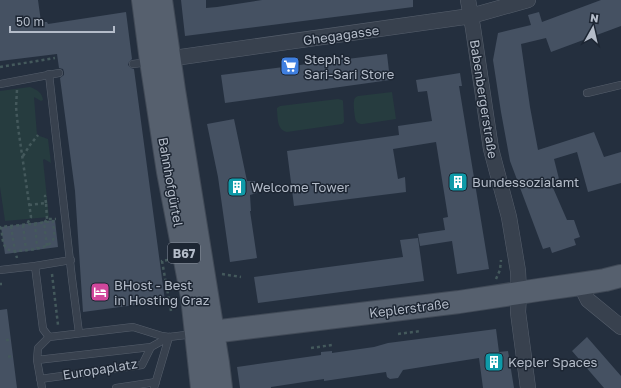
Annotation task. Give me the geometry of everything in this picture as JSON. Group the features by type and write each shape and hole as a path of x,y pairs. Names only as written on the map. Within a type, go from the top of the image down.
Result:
{"main road":[{"name":"Bahnhofgürtel","path":"143,0 168,172 192,297 218,363 221,388"},
{"name":"Bahnhofgürtel","path":"151,62 162,0"},
{"name":"Keplerstraße","path":"205,333 459,302 605,280 621,276"},
{"name":"Bahnhofgürtel","path":"199,383 205,333"}],"street":[{"name":"Babenbergerstraße","path":"468,0 491,149 509,216 518,271 518,312 528,388"},
{"name":"Ghegagasse","path":"151,62 471,16 528,0"},
{"path":"580,284 588,300 621,327"}],"lane":[{"path":"0,84 59,73"},
{"path":"49,74 79,333"},
{"path":"587,93 621,85"},
{"path":"0,270 71,260"},
{"path":"35,266 43,329 49,337 38,348 37,360 42,388"},
{"name":"Europaplatz","path":"49,337 133,327 169,337 205,333"},
{"name":"Europaplatz","path":"37,360 151,347 169,337"},
{"name":"Europaplatz","path":"116,388 155,385 169,337"},
{"name":"Europaplatz","path":"40,379 142,365 151,347"}],"path":[{"path":"0,67 55,58"},
{"path":"17,89 16,107 18,127 31,217 27,224"},
{"path":"23,157 38,135"},
{"path":"46,196 47,219"},
{"path":"29,205 46,203"},
{"path":"53,221 54,238 51,243 47,246 39,248 15,251 7,250 4,246 1,227 27,224 53,221"},
{"path":"44,222 47,246"},
{"path":"35,223 39,248 43,252"},
{"path":"22,225 26,250"},
{"path":"11,226 18,260"},
{"path":"170,259 162,260 171,311"},
{"path":"495,281 500,270"},
{"path":"52,274 58,325 78,324"},
{"path":"219,274 241,277"},
{"path":"398,334 421,331"},
{"path":"310,348 332,345"}],"green space":[{"path":"30,87 40,93 43,100 41,101 34,97 37,135 48,139 51,163 44,159 43,160 49,217 5,221 0,187 0,91"},
{"path":"392,92 396,119 363,124 359,124 356,121 354,100 356,97"},
{"path":"338,99 343,101 344,122 342,124 287,132 281,129 278,121 277,108 280,106"}],"building":[{"path":"0,0 38,0 41,22 47,22 48,24 126,12 132,59 128,65 134,69 165,301 83,312 75,191 60,78 64,75 64,72 63,69 59,68 57,54 0,61"},
{"path":"181,0 206,0 206,8 262,0 413,0 413,7 185,36"},
{"path":"601,0 621,0 621,26 551,52 546,38 521,44 538,150 594,132 604,157 621,152 621,183 588,192 577,152 554,159 559,179 550,181 567,220 574,220 580,237 574,239 576,245 552,253 550,247 543,249 510,161 493,60 498,33 531,25 528,15 539,12 542,22"},
{"path":"387,54 390,80 225,103 221,75"},
{"path":"460,73 462,86 459,86 489,269 457,274 452,241 420,246 418,234 445,230 443,218 448,217 436,142 393,149 398,179 405,177 406,192 294,206 287,151 399,135 398,126 432,121 427,91 418,92 416,80"},
{"name":"Welcome Tower","path":"234,119 247,181 255,181 257,193 250,195 250,211 257,258 230,262 218,177 207,124"},
{"path":"55,220 58,247 5,254 1,227"},
{"path":"418,238 424,281 258,303 254,277 403,257 400,240"},
{"path":"7,309 17,388 0,388 0,310"},
{"path":"496,329 499,352 508,351 514,388 483,388 479,358 403,370 398,378 390,379 387,377 386,372 324,381 324,379 271,388 240,388 237,367 321,355 321,352 332,351 332,353 374,347 388,343"},
{"path":"587,337 621,376 621,388 604,388 572,351"}],"place":[{"name":"Steph's Sari-Sari Store","path":"290,66"},
{"name":"Bundessozialamt","path":"458,182"},
{"name":"Welcome Tower","path":"237,187"},
{"name":"BHost - Best in Hosting Graz","path":"100,292"},
{"name":"Kepler Spaces","path":"494,362"}]}
